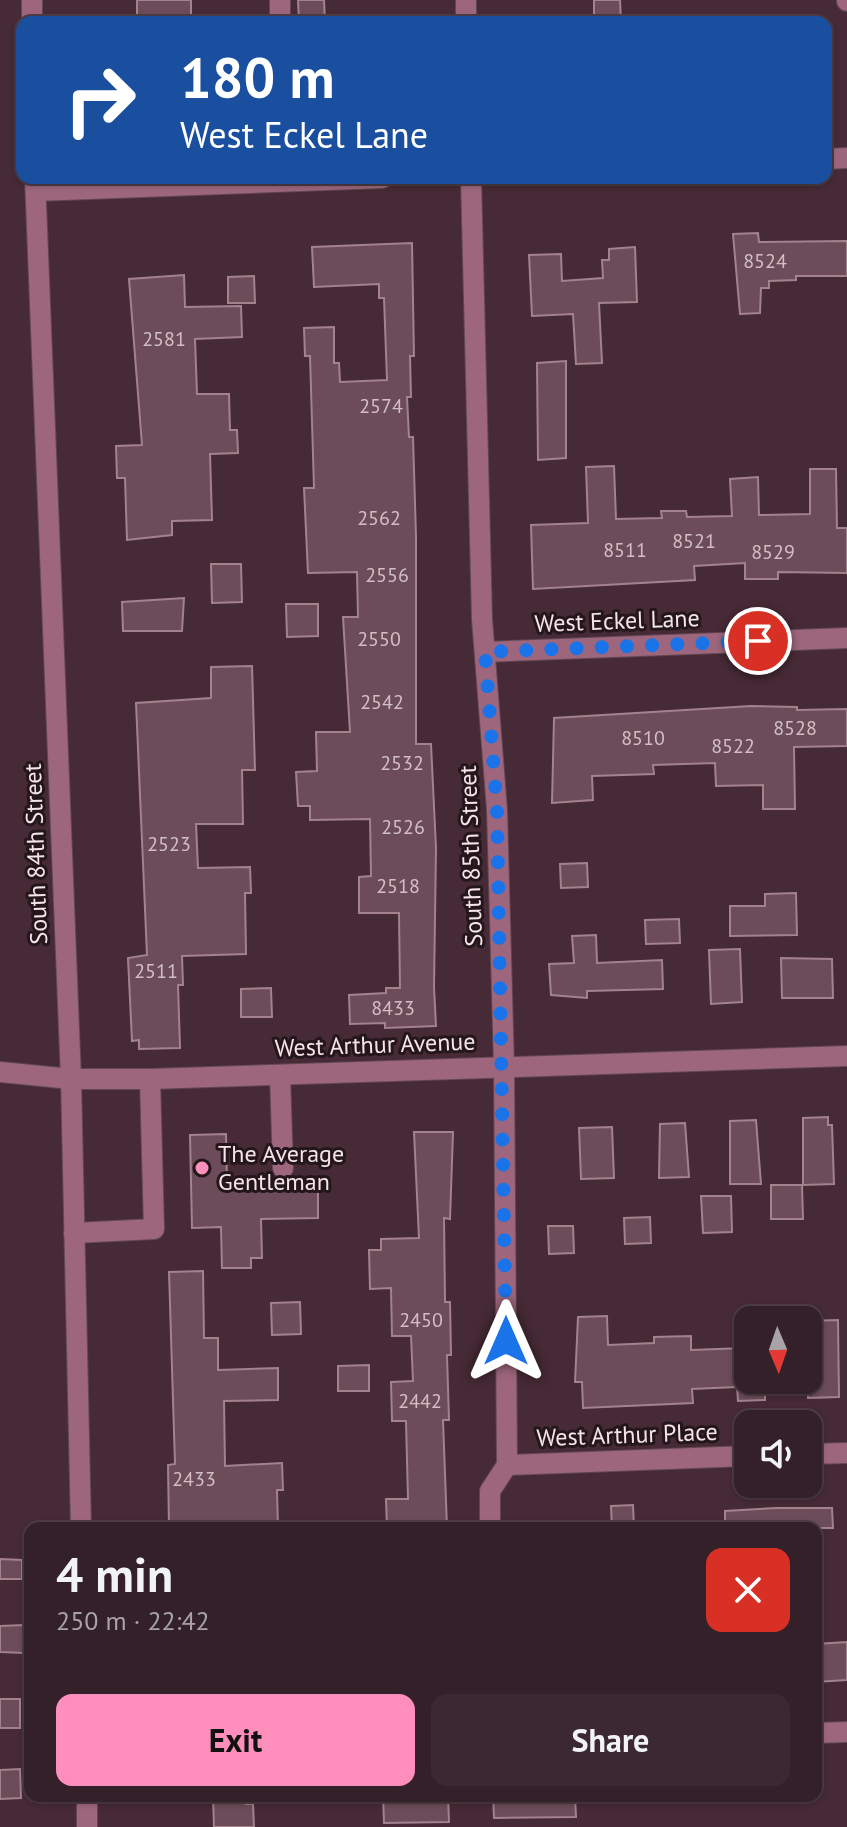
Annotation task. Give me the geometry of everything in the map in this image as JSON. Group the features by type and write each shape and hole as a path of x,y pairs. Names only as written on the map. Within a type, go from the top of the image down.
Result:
{"street":[{"name":"South 84th Street","path":"35,184 71,1079 81,1522"},
{"name":"South 85th Street","path":"471,184 485,652 497,810 504,1067 507,1465 490,1491 490,1522"},
{"name":"West Eckel Lane","path":"485,652 847,638"},
{"name":"West Arthur Avenue","path":"0,1072 71,1079 150,1079 847,1056"},
{"path":"280,1075 283,1168"},
{"path":"74,1233 154,1229 150,1079"},
{"path":"822,1454 847,1453"},
{"name":"West Arthur Place","path":"507,1465 734,1457"},
{"path":"822,1733 847,1732"},
{"path":"73,1827 87,1827 87,1802"}],"building":[{"path":"137,0 191,0 191,16 137,16"},
{"path":"298,0 324,0 325,16 299,16"},
{"path":"594,0 620,0 621,16 594,16"},
{"path":"758,233 759,242 847,241 847,276 796,276 796,280 769,281 769,288 761,288 760,313 740,314 733,234"},
{"path":"412,243 414,356 410,356 411,397 407,397 409,437 413,437 416,536 416,744 431,744 436,848 436,1026 385,1028 385,1023 350,1024 349,995 386,993 386,988 400,988 399,913 359,913 359,877 371,876 370,819 310,820 310,806 298,806 296,772 317,771 316,732 350,732 343,617 358,617 357,572 308,573 304,488 314,488 310,356 305,356 304,328 334,327 334,363 339,363 340,382 387,380 384,298 379,298 379,284 314,287 312,247"},
{"path":"635,247 637,302 599,303 602,363 576,364 573,314 532,316 529,255 561,254 562,281 603,278 602,260 609,260 609,249"},
{"path":"184,275 185,307 241,306 242,337 195,339 197,394 229,394 230,430 237,430 238,453 210,454 212,520 172,521 172,535 127,540 125,478 117,478 116,446 142,445 129,279"},
{"path":"254,276 255,303 228,303 228,277"},
{"path":"566,361 566,458 538,460 537,363"},
{"path":"614,466 616,519 662,518 661,511 686,511 687,517 732,516 730,479 758,477 759,515 810,514 810,469 836,469 837,528 847,528 847,573 778,572 778,579 745,579 745,563 694,566 695,580 533,589 531,525 588,523 586,467"},
{"path":"211,564 241,564 242,602 212,603"},
{"path":"184,598 182,631 123,631 122,602"},
{"path":"286,604 318,604 318,636 287,637"},
{"path":"252,666 255,770 242,770 243,824 196,824 198,868 250,867 251,893 245,893 246,954 182,956 183,985 178,985 180,1048 139,1049 139,1040 132,1041 128,958 147,955 136,703 211,698 211,667"},
{"path":"751,706 797,707 797,710 847,709 847,746 794,747 795,809 763,809 763,785 716,786 715,763 653,765 654,774 592,776 593,800 552,803 554,718"},
{"path":"587,863 588,887 561,888 560,864"},
{"path":"796,893 797,935 730,936 730,906 765,906 765,894"},
{"path":"679,919 680,943 646,944 645,920"},
{"path":"596,935 597,963 662,960 663,989 587,991 587,998 551,995 549,964 574,963 572,936"},
{"path":"740,949 742,1002 711,1004 709,950"},
{"path":"781,958 832,959 833,998 782,998"},
{"path":"271,988 272,1017 241,1017 241,989"},
{"path":"828,1117 828,1125 832,1125 834,1184 803,1185 803,1118"},
{"path":"756,1120 761,1184 730,1184 730,1121"},
{"path":"685,1123 689,1177 659,1178 660,1124"},
{"path":"612,1127 614,1178 581,1179 579,1128"},
{"path":"414,1132 453,1132 450,1219 444,1218 445,1302 450,1302 451,1355 447,1355 449,1420 443,1420 447,1522 387,1522 386,1499 408,1499 406,1421 392,1421 391,1382 413,1381 411,1336 392,1336 391,1288 370,1289 369,1250 381,1250 381,1239 419,1238"},
{"path":"226,1134 227,1181 318,1179 318,1218 261,1219 262,1258 251,1258 251,1268 222,1268 221,1227 192,1228 190,1135"},
{"path":"771,1185 802,1185 803,1219 771,1219"},
{"path":"701,1196 731,1196 732,1232 703,1233"},
{"path":"650,1217 651,1243 625,1244 624,1218"},
{"path":"548,1226 573,1226 574,1253 549,1254"},
{"path":"203,1271 204,1338 218,1338 218,1370 278,1368 278,1400 224,1401 225,1466 282,1463 283,1490 277,1490 278,1522 169,1522 168,1465 175,1464 169,1272"},
{"path":"300,1302 301,1334 272,1335 271,1303"},
{"path":"607,1316 608,1345 654,1343 654,1337 691,1336 691,1350 734,1348 734,1387 692,1389 693,1403 583,1408 582,1382 575,1382 578,1317"},
{"path":"838,1320 839,1397 808,1398 808,1394 822,1394 822,1321"},
{"path":"369,1365 369,1391 338,1391 338,1366"},
{"path":"738,1394 765,1394 765,1400 738,1401"},
{"path":"633,1505 634,1522 612,1522 611,1506"},
{"path":"832,1508 833,1528 822,1528 822,1522 725,1522 725,1511"},
{"path":"0,1559 22,1560 22,1579 0,1579"},
{"path":"24,1625 24,1653 0,1652 0,1626"},
{"path":"847,1642 847,1680 822,1682 822,1644"},
{"path":"0,1699 20,1699 20,1728 0,1728"},
{"path":"20,1769 21,1798 0,1799 0,1770"},
{"path":"213,1802 253,1804 254,1827 214,1827"},
{"path":"383,1802 448,1802 449,1822 384,1823"},
{"path":"493,1802 575,1802 576,1817 494,1818"}],"place":[{"name":"The Average Gentleman","path":"202,1168"}],"route":[{"path":"506,1341 504,1067 497,810 485,652 758,641"}]}
